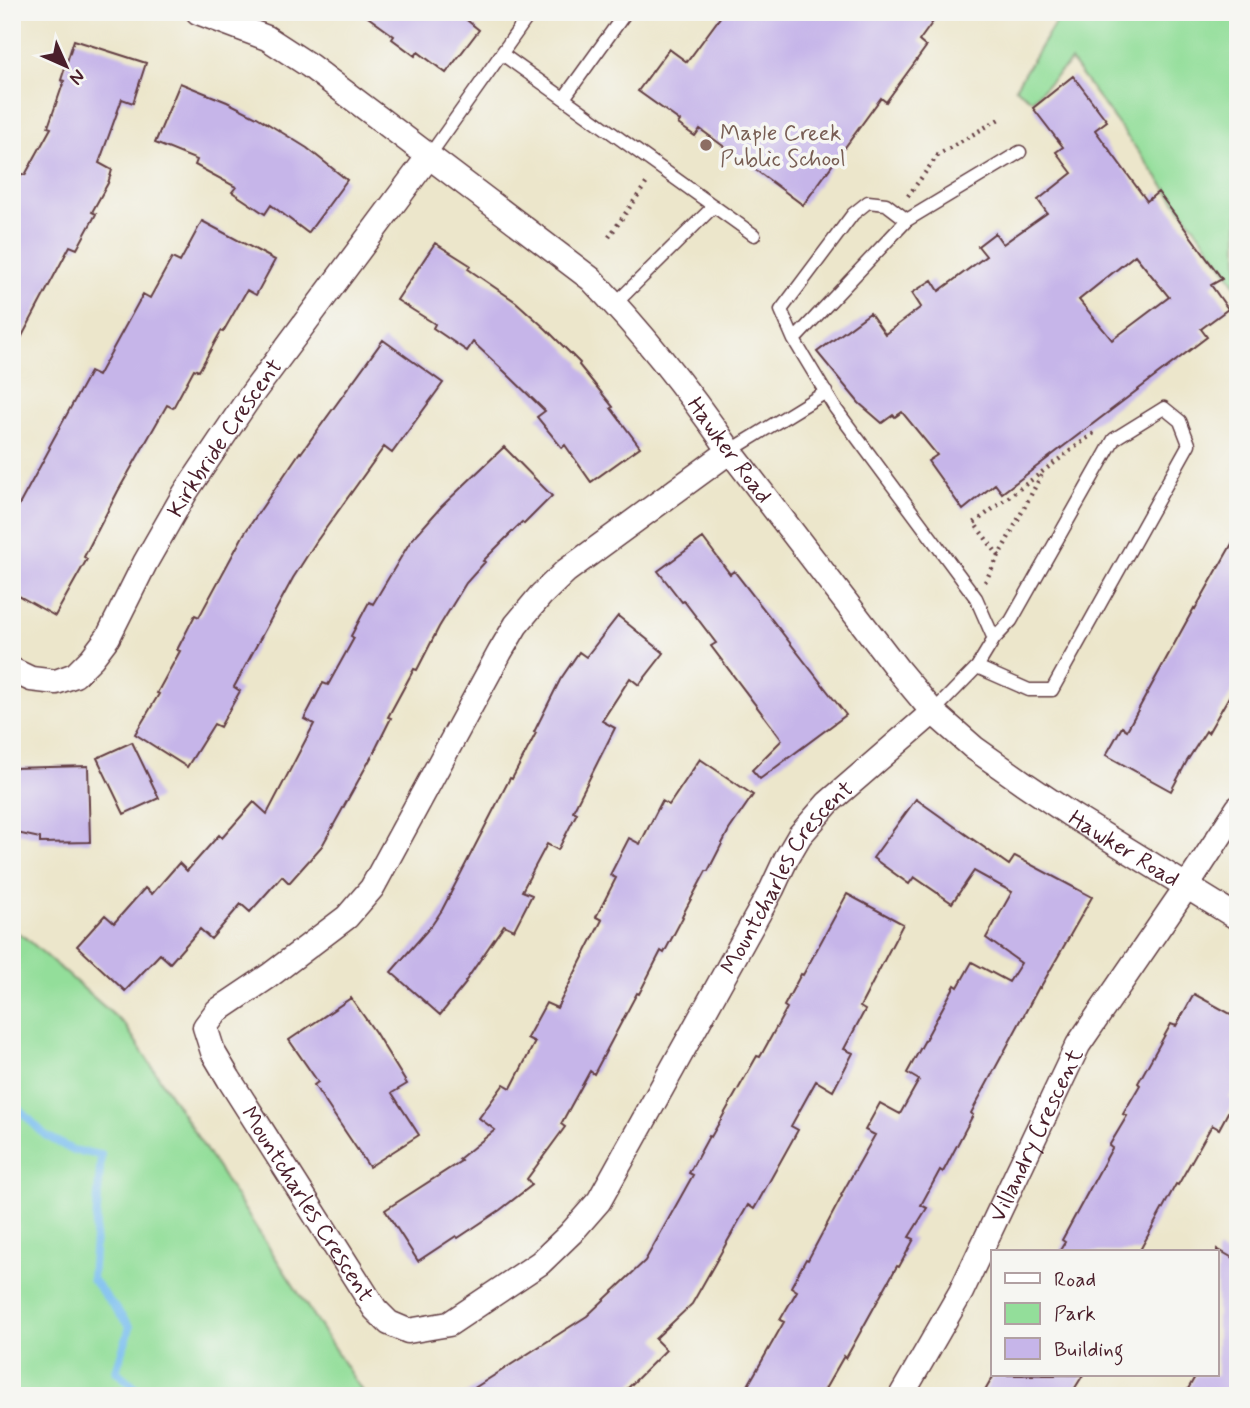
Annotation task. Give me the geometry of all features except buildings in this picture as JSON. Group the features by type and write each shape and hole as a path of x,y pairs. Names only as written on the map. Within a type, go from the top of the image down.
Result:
{"street":[{"name":"Hawker Road","path":"198,12 267,38 310,66 591,279 658,354 898,670 933,712 974,748 1025,784 1238,918"},
{"name":"Kirkbride Crescent","path":"12,670 31,679 56,682 75,675 92,658 108,637 145,563 185,493 249,398 429,156"},
{"name":"Mountcharles Crescent","path":"730,451 566,571 541,595 516,625 500,652 372,888 347,917 217,1011 205,1027 213,1052 229,1079 376,1309 389,1323 408,1331 449,1324 540,1263 571,1233 599,1201 800,835 828,803 933,712"},
{"name":"Villandry Crescent","path":"901,1396 961,1292 1078,1045 1238,808"}],"lane":[{"path":"429,156 531,12"},
{"path":"564,98 626,12"},
{"path":"502,54 754,235"},
{"path":"794,340 907,220 1020,152"},
{"path":"907,220 886,204 868,202 853,214 781,310 794,340 835,408 976,598 994,639"},
{"path":"615,304 714,206"},
{"path":"730,451 826,392"},
{"path":"933,712 977,667 994,639 1011,621 1114,439 1164,408 1180,421 1189,444 1052,690 1029,690 977,667"}],"path":[{"path":"896,211 938,155 999,119"},
{"path":"609,237 659,166"},
{"path":"999,556 974,523 1104,426"},
{"path":"976,598 1044,470"}],"green space":[{"path":"1062,12 1229,12 1238,19 1238,289 1071,61 1032,100 1015,88"},
{"path":"12,930 25,937 125,1025 365,1396 12,1396"}],"waterway":[{"path":"12,1102 45,1135 72,1150 101,1155 92,1279 130,1327 116,1371 145,1396"}],"place":[{"name":"Maple Creek Public School","path":"706,145"}]}
